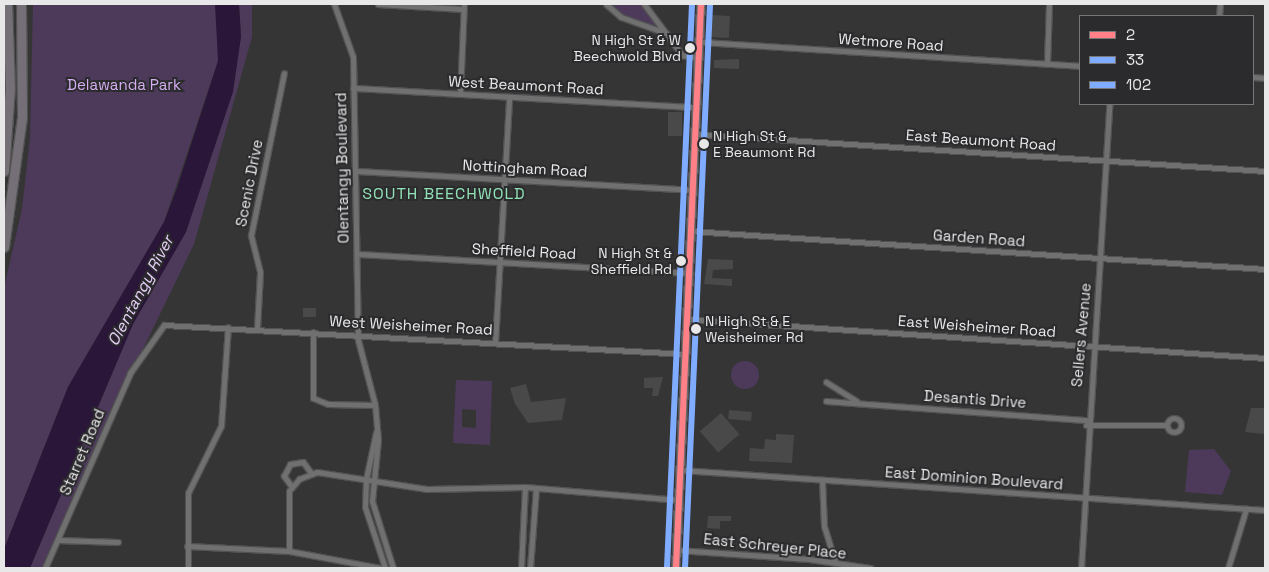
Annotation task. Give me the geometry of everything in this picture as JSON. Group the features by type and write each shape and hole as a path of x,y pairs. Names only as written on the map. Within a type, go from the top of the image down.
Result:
{"highway":[{"path":"4,168 10,88 7,4"},
{"path":"21,4 23,58"},
{"path":"4,247 17,167 27,4"}],"main road":[{"path":"676,568 701,4"}],"street":[{"name":"Olentangy Boulevard","path":"334,4 352,48 358,334 361,362 375,405 377,431"},
{"path":"378,4 464,7 460,94"},
{"path":"606,4 621,17 666,33"},
{"path":"644,4 682,55 699,58"},
{"path":"1047,64 1049,4"},
{"name":"Wetmore Road","path":"700,42 1079,66"},
{"name":"Scenic Drive","path":"257,328 260,272 252,228 284,73"},
{"name":"West Beaumont Road","path":"353,88 697,107"},
{"path":"496,343 509,97"},
{"name":"Sellers Avenue","path":"1081,568 1086,423 1109,105"},
{"name":"East Beaumont Road","path":"696,134 1265,171"},
{"name":"Nottingham Road","path":"354,171 693,190"},
{"name":"Garden Road","path":"691,232 1265,269"},
{"name":"Sheffield Road","path":"357,254 690,273"},
{"name":"East Weisheimer Road","path":"688,319 1265,358"},
{"name":"West Weisheimer Road","path":"144,347 170,324 686,354"},
{"path":"188,568 192,481 213,448 221,426 228,327"},
{"path":"313,332 311,392 316,401 375,405"},
{"name":"Starret Road","path":"45,568 144,347"},
{"name":"Desantis Drive","path":"826,382 861,403"},
{"name":"Desantis Drive","path":"826,401 1086,423 1166,425"},
{"path":"377,431 366,479 368,523 385,568"},
{"path":"377,431 373,480 374,511 393,568"},
{"path":"292,486 285,479 286,468 301,462 311,473"},
{"name":"East Dominion Boulevard","path":"681,470 1265,510"},
{"path":"289,551 286,506 292,486 299,479 311,473 366,479 427,489 525,487 679,500"},
{"path":"822,480 824,526 835,562"},
{"path":"521,568 525,487"},
{"path":"530,568 536,488"},
{"path":"1228,568 1246,509"},
{"path":"58,540 118,542"},
{"path":"188,546 289,551 381,568"},
{"name":"East Schreyer Place","path":"677,550 835,562 870,568"}],"green space":[{"name":"Delawanda Park","path":"33,4 215,4 219,37 218,61 164,222 68,387 4,549 4,288 22,209 30,138"},
{"path":"239,4 252,4 252,37 194,244 110,417 47,568 30,568 133,324 186,232 241,37"},
{"path":"606,4 644,4 666,33 621,17"},
{"path":"745,361 755,365 759,375 755,385 745,389 735,385 731,375 735,365"},
{"path":"456,380 492,381 490,445 453,443","holes":["462,409 476,410 476,428 462,427"]},
{"path":"1214,449 1231,471 1222,495 1185,492 1189,450"}],"water":[{"name":"Olentangy River","path":"215,4 239,4 241,37 233,92 186,232 133,324 30,568 4,568 4,549 68,387 164,222 177,188 218,61"}],"building":[{"path":"712,15 730,16 729,38 711,37"},
{"path":"739,59 739,69 714,68 714,60"},
{"path":"668,112 682,112 682,136 668,136"},
{"path":"708,259 733,260 733,269 713,270 712,278 732,279 732,286 704,284"},
{"path":"303,308 316,308 316,317 303,317"},
{"path":"663,377 658,396 652,396 653,388 644,388 644,378"},
{"path":"526,384 531,402 566,398 562,420 528,423 515,404 510,388"},
{"path":"1251,408 1265,408 1265,434 1245,432"},
{"path":"729,410 752,412 751,421 728,419"},
{"path":"721,413 739,434 718,453 700,431"},
{"path":"776,434 794,435 792,463 749,461 750,448 764,449 765,439 776,440"},
{"path":"708,516 731,516 731,521 720,521 720,529 707,528"}],"transit line":[{"name":"102","path":"667,568 692,4"},
{"name":"2","path":"676,568 701,4"},
{"name":"33","path":"685,568 710,4"}],"place":[{"name":"N High St & W Beechwold Blvd","path":"690,48"},
{"name":"N High St & E Beaumont Rd","path":"704,144"},
{"name":"N High St & Sheffield Rd","path":"681,261"},
{"name":"N High St & E Weisheimer Rd","path":"696,329"}],"district":[{"name":"SOUTH BEECHWOLD","path":"444,194"}]}
